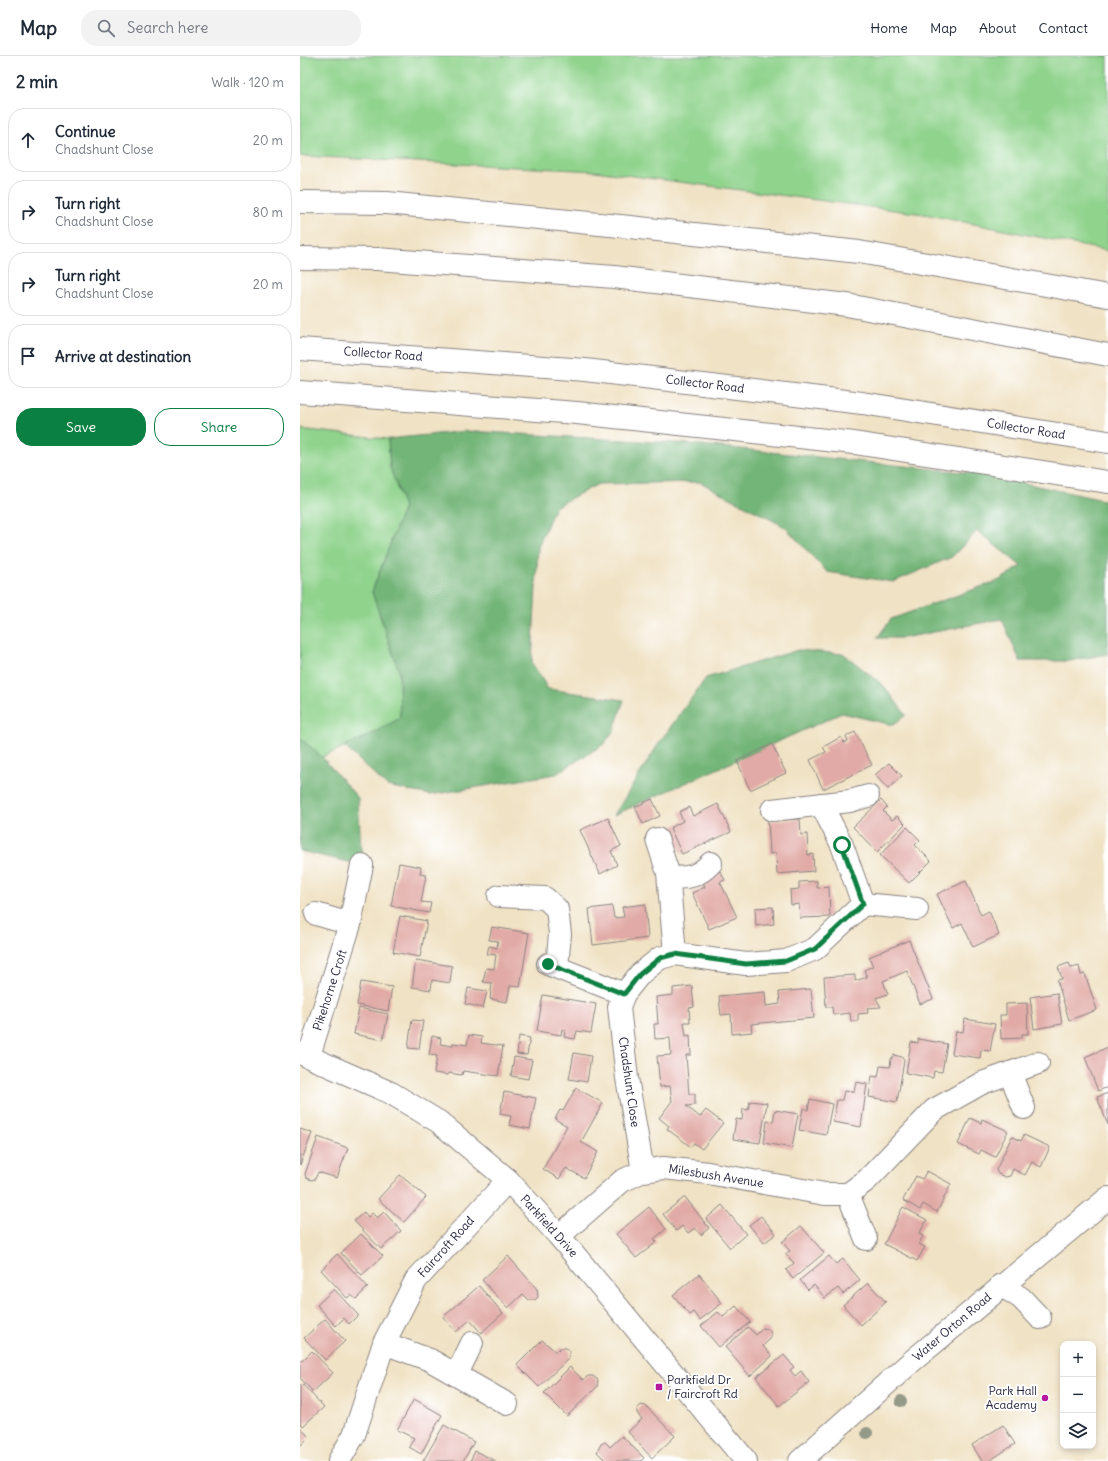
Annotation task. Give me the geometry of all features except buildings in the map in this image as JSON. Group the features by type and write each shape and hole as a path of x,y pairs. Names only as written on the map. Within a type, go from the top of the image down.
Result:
{"main road":[{"path":"300,202 387,203 630,227 859,252 1108,296"},
{"path":"300,258 377,259 606,277 840,304 1108,356"},
{"name":"Collector Road","path":"300,349 593,371 862,403 1108,442"},
{"path":"300,392 577,413 854,442 1108,482"},
{"path":"772,810 850,801 868,796"},
{"path":"821,804 842,845 863,904 916,909"},
{"path":"657,839 670,888 675,954"},
{"path":"670,888 686,878 702,873 711,863"},
{"name":"Pikehorne Croft","path":"304,1055 350,924 362,866"},
{"path":"499,896 545,898 557,909 560,934 553,965 624,994"},
{"name":"Chadshunt Close","path":"643,1171 626,1078 619,1006 624,994 640,974 660,958 675,954 746,964 786,961 815,949 863,904"},
{"path":"316,914 350,924"},
{"name":"Parkfield Drive","path":"304,1055 391,1093 439,1122 508,1180 559,1236 746,1461"},
{"path":"866,1239 848,1194 867,1180 934,1110 982,1083 1038,1063"},
{"path":"1010,1073 1024,1108"},
{"name":"Milesbush Avenue","path":"559,1236 622,1181 643,1171 664,1168 686,1170 824,1194 848,1194"},
{"name":"Faircroft Road","path":"339,1461 354,1435 384,1343 416,1280 508,1180"},
{"name":"Water Orton Road","path":"800,1461 911,1362 1108,1198"},
{"path":"1002,1285 1021,1298 1040,1318"},
{"path":"384,1343 430,1360 457,1374 507,1404"},
{"path":"457,1374 472,1343"}],"green space":[{"path":"300,56 1108,56 1108,251 924,214 595,171 300,156"},
{"path":"300,429 388,439 390,467 404,507 372,592 399,671 400,718 378,731 322,757 300,738"},
{"path":"467,431 693,444 981,474 1108,501 1108,654 1069,661 1020,661 1002,619 903,638 877,638 891,619 1000,580 1021,566 977,531 952,557 893,582 827,572 785,527 700,482 598,484 555,507 538,547 532,663 548,689 624,700 614,730 604,744 556,774 430,795 387,786 344,746 371,735 400,718 399,671 372,592 404,507 390,467 388,439"},
{"path":"798,650 844,654 884,686 906,715 893,725 842,713 614,815 661,740 706,678"},
{"path":"300,738 322,757 358,798 362,865 300,851"}],"place":[{"name":"Parkfield Dr / Faircroft Rd","path":"659,1387"},
{"name":"Park Hall Academy","path":"1045,1398"}],"route":[{"path":"548,964 624,994 640,974 660,958 675,954 746,964 786,961 815,949 863,904 842,845"}]}
